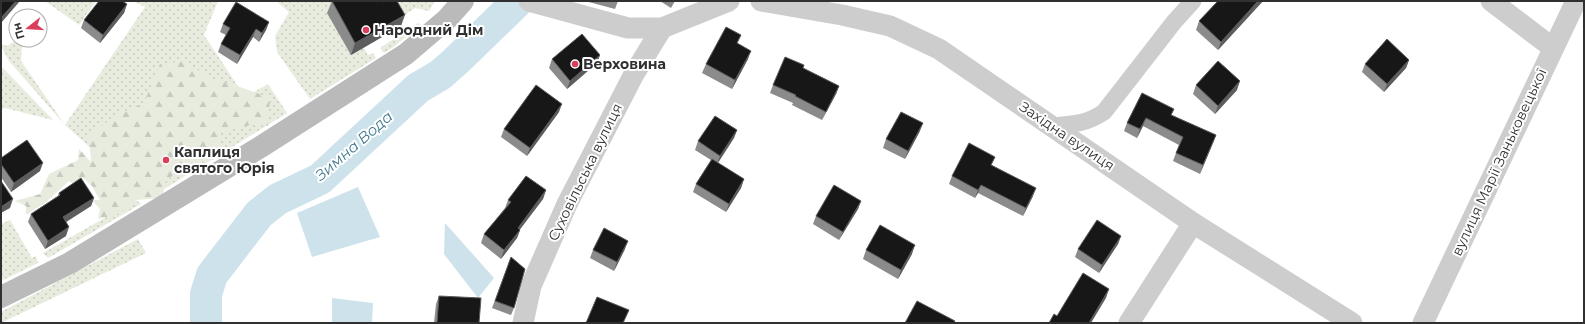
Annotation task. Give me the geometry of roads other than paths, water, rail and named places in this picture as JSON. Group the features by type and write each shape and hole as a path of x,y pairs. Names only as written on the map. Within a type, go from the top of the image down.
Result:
{"main road":[{"path":"1,297 70,263 262,146 406,54 447,19 463,1"}],"street":[{"path":"534,3 628,28 662,28 729,1"},
{"name":"Західна вулиця","path":"761,1 842,15 890,26 939,49 1194,223 1352,323"},
{"path":"1052,126 1080,124 1092,120 1104,112 1174,22 1193,1"},
{"path":"1491,1 1553,48"},
{"name":"вулиця Марії Заньковецької","path":"1423,323 1576,1"},
{"name":"Суховільська вулиця","path":"522,323 531,286 567,204 634,74 662,28"},
{"path":"1129,323 1194,223"}],"water":[{"path":"358,187 380,237 312,257 297,213"},
{"path":"445,223 494,278 478,298 444,254"},
{"path":"332,298 373,303 372,323 332,323"}],"waterway":[{"name":"Зимна Вода","path":"206,323 206,294 212,275 259,214 278,199 320,179 418,88 440,75 455,62 518,1"}],"place":[{"name":"Народний Дім","path":"366,30"},
{"name":"Верховина","path":"575,64"},
{"name":"Каплиця святого Юрія","path":"166,160"}]}
